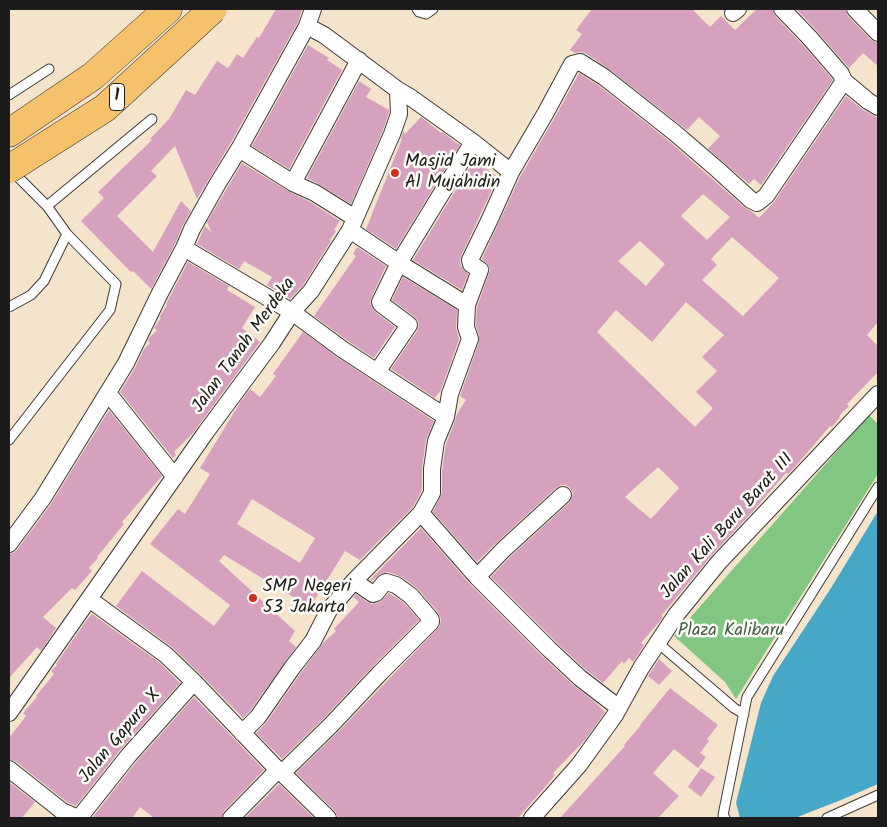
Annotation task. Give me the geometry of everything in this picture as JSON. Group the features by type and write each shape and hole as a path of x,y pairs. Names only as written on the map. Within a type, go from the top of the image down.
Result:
{"highway":[{"name":"1","path":"9,133 93,76 168,9"},
{"name":"1","path":"9,169 105,108 213,9"}],"street":[{"path":"9,544 43,498 126,363 184,248 192,228 239,149 307,26 313,9"},
{"path":"782,9 841,74 844,81 868,101 878,106"},
{"path":"855,9 878,33"},
{"path":"307,26 359,60 398,90 410,96 511,172"},
{"path":"293,183 359,60"},
{"path":"242,733 258,717 313,641 329,610 354,581 421,513 432,493 432,469 436,441 446,417 450,394 470,339 466,327 467,305 480,271 479,268 471,264 470,260 511,172 572,64 580,62 604,77 757,203 766,196 844,81"},
{"name":"Jalan Tanah Merdeka","path":"9,713 206,432 272,343 292,312 311,291 353,224 399,114 398,90"},
{"path":"376,372 409,326 380,302 399,263 473,142"},
{"path":"239,149 293,183 315,193 399,263 467,305"},
{"path":"184,248 292,312 342,349 446,417"},
{"path":"108,393 175,477"},
{"name":"Jalan Kali Baru Barat III","path":"532,818 579,765 619,708 641,668 676,615 719,562 875,402"},
{"path":"477,577 563,495"},
{"path":"421,513 477,577 549,650 580,678 619,708"},
{"path":"231,818 331,725 431,622 411,596 396,585 386,582 374,594 354,581"},
{"path":"89,599 166,655 280,772 328,818"},
{"name":"Jalan Gapura X","path":"78,818 129,755 194,682"},
{"path":"9,769 59,815 78,818"}],"lane":[{"path":"417,9 419,12 426,14 433,9"},
{"path":"9,96 49,69"},
{"path":"48,206 152,119"},
{"path":"9,169 48,206 67,234 116,284 110,310 9,440"},
{"path":"9,307 31,295 44,281 67,234"},
{"path":"725,818 723,815 747,697 878,487"},
{"path":"658,643 734,708 744,714"},
{"path":"826,818 878,795"}],"green space":[{"name":"Plaza Kalibaru","path":"869,415 878,424 878,474 736,699 725,682 674,636"}],"water":[{"path":"878,511 878,784 795,818 740,818 736,803 761,703 773,676 831,588"}],"building":[{"path":"276,9 302,9 298,22 197,199 175,146 151,171 157,176 117,216 153,252 181,201 191,211 151,289 133,271 131,272 81,221 104,198 98,192 152,140 150,139 169,119 186,90 195,95 217,61 228,68 237,54 243,58 257,37 259,38"},
{"path":"592,9 692,9 710,27 721,16 735,30 757,9 772,9 775,16 833,80 761,185 754,179 749,184 708,149 720,136 699,117 687,130 609,69 585,53 575,53 570,50 582,34 576,30"},
{"path":"796,9 845,9 848,16 871,40 878,43 878,66 863,53 849,68"},
{"path":"308,45 329,58 327,60 342,70 289,169 252,146"},
{"path":"579,73 598,85 669,141 759,218 774,202 846,96 863,110 878,118 878,322 867,335 878,346 878,372 847,404 849,406 832,427 830,426 794,468 788,474 786,473 711,556 641,643 644,645 633,662 629,658 624,664 622,661 603,683 556,642 491,577 570,502 573,493 570,488 566,485 561,485 556,488 477,562 433,512 442,493 442,470 446,444 457,414 466,400 460,396 479,342 476,326 477,307 490,270 482,259 520,177","holes":["703,194 730,217 707,240 681,216","732,237 779,278 743,316 702,280 717,265 711,259","640,241 665,264 646,286 618,261","686,302 724,335 702,357 717,371 696,392 713,408 695,427 597,332 616,310 652,342","658,467 679,488 651,519 625,497"]},
{"path":"359,81 371,89 366,97 389,110 389,112 351,204 307,178"},
{"path":"421,117 460,145 396,249 366,229 402,139 403,131 405,134"},
{"path":"476,157 475,161 498,177 461,256 461,266 468,274 462,290 413,260"},
{"path":"242,163 340,221 334,230 336,231 331,241 303,285 290,299 267,285 272,277 244,261 239,269 197,244 205,226 212,233 207,222"},
{"path":"357,247 386,266 370,302 375,312 395,327 374,358 314,316 356,256 353,254"},
{"path":"188,262 229,286 227,290 255,307 242,328 260,342 193,433 174,452 176,455 173,458 120,392 144,349 150,343 148,341 149,338 157,330 154,328 161,318 159,317"},
{"path":"403,277 457,310 456,327 459,339 441,390 435,398 391,369 419,326 415,317 392,300"},
{"path":"303,332 337,357 434,421 426,440 422,468 422,490 413,507 360,560 345,551 310,607 224,555 219,561 295,631 289,641 296,647 243,718 173,648 116,606 142,571 214,626 230,605 150,544 178,509 185,514 210,474 200,468 241,401 250,389 260,397 276,376 273,374","holes":["252,499 315,538 300,563 237,524"]},
{"path":"109,410 162,476 122,522 124,524 89,568 92,571 75,590 72,588 43,617 56,628 41,651 37,647 9,678 9,554 17,550 51,504"},
{"path":"421,528 470,584 542,656 605,712 585,740 553,773 555,775 518,818 338,818 335,811 296,773 440,626 441,619 437,611 418,589 402,577 388,572 380,574 372,581 370,580"},
{"path":"389,593 404,603 419,620 282,759 256,733 266,723 323,643 336,631 334,629 359,602 353,597 356,594 372,604 380,602"},
{"path":"92,614 160,663 180,683 121,749 76,806 67,802 15,761 9,759 9,738 26,716 23,713 54,674 51,671"},
{"path":"659,659 672,671 659,685 648,676"},
{"path":"670,688 718,725 707,739 709,741 700,753 706,757 698,768 674,749 653,773 679,796 658,818 560,818 625,746"},
{"path":"194,697 264,770 224,811 221,818 154,818 140,807 132,818 92,818 137,761"},
{"path":"701,768 715,777 701,797 688,787"},
{"path":"9,782 35,802 22,818 9,818"},
{"path":"279,784 314,818 245,818"}],"place":[{"name":"Masjid Jami Al Mujahidin","path":"395,173"},
{"name":"SMP Negeri 53 Jakarta","path":"253,598"}]}
